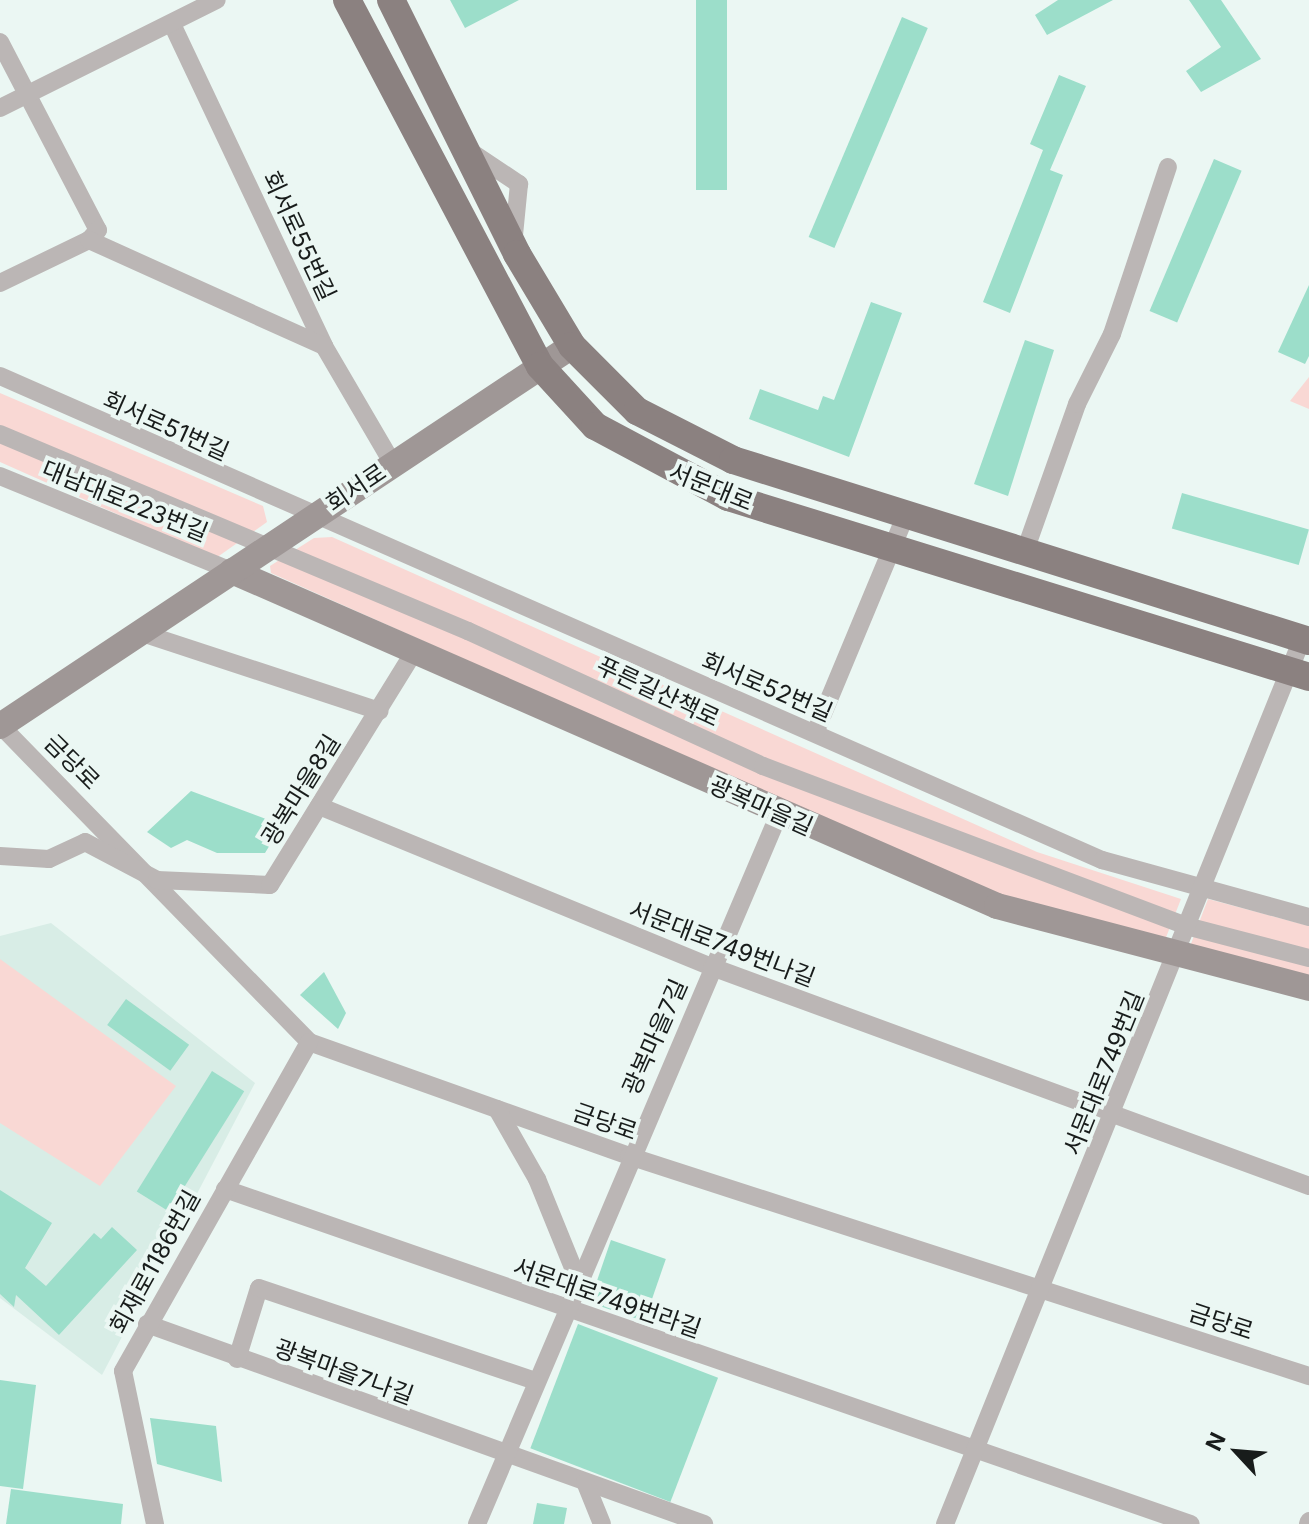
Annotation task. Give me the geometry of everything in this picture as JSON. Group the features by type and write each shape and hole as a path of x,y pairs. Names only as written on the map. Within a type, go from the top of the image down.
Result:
{"main road":[{"name":"서문대로","path":"347,0 540,366 595,426 661,466 728,497 1299,674"},
{"name":"서문대로","path":"391,0 517,254 572,346 588,369 675,436 906,514 1306,640"}],"street":[{"path":"0,108 217,0"},
{"name":"회서로55번길","path":"172,24 324,346 393,464"},
{"path":"0,42 98,230 89,240 0,283"},
{"path":"1025,551 1077,404 1112,334 1168,167"},
{"path":"89,240 324,346"},
{"name":"회서로","path":"0,726 142,633 260,550 572,346"},
{"name":"회서로51번길","path":"0,376 316,516"},
{"name":"푸른길산책로","path":"0,434 260,550 468,631 763,766 1190,927 1309,958"},
{"name":"대남대로223번길","path":"0,476 232,571"},
{"path":"815,733 906,514"},
{"name":"회서로52번길","path":"316,516 1102,860 1204,891 1309,917"},
{"name":"광복마을길","path":"232,571 416,649 779,814 997,906 1309,988"},
{"name":"광복마을8길","path":"142,633 379,711"},
{"name":"서문대로749번길","path":"945,1524 1204,891 1299,674 1306,640"},
{"name":"광복마을8길","path":"157,880 258,888 270,885 416,649"},
{"name":"금당로","path":"0,726 157,880 309,1042 629,1156 1309,1376"},
{"name":"서문대로749번나길","path":"319,806 712,967 1111,1118 1309,1186"},
{"name":"광복마을7길","path":"477,1524 629,1156 779,814"},
{"path":"0,856 49,859 85,842 157,880"},
{"name":"회재로1186번길","path":"155,1524 123,1371 309,1042"},
{"path":"497,1109 537,1179 578,1280"},
{"name":"서문대로749번라길","path":"225,1189 566,1310 1191,1524"},
{"name":"광복마을7나길","path":"535,1381 259,1288 237,1359 704,1524"},
{"path":"147,1324 237,1359"},
{"path":"585,1482 602,1524"}],"shaded area":[{"path":"1309,377 1309,409 1290,401"},
{"path":"0,393 263,506 267,522 216,558 0,462"},
{"path":"332,537 1037,852 1181,899 1165,940 994,896 271,573 270,566 314,538"},
{"path":"1208,899 1309,926 1309,980 1189,949"},
{"path":"51,923 255,1083 102,1375 0,1298 0,936"},
{"path":"0,959 176,1086 100,1186 0,1123"}],"building":[{"path":"450,0 519,0 465,28"},
{"path":"696,0 727,0 727,190 696,190"},
{"path":"1058,0 1113,0 1047,35 1035,15"},
{"path":"1189,0 1221,0 1261,59 1201,92 1186,71 1221,47"},
{"path":"902,17 928,28 834,248 809,237"},
{"path":"1059,75 1086,86 1050,170 1063,175 1010,313 983,302 1043,150 1030,144"},
{"path":"1214,159 1242,171 1177,323 1150,311"},
{"path":"1309,285 1309,356 1305,364 1278,352"},
{"path":"871,302 902,313 849,457 749,419 760,389 818,410 823,396 834,400"},
{"path":"1025,340 1054,350 1008,496 974,484"},
{"path":"1182,493 1309,529 1299,565 1172,529"},
{"path":"191,791 282,825 265,853 217,853 187,840 171,848 147,832"},
{"path":"324,972 346,1013 338,1029 300,995"},
{"path":"126,999 189,1045 170,1071 107,1025"},
{"path":"212,1071 244,1091 169,1212 137,1191"},
{"path":"0,1190 52,1223 25,1268 46,1286 94,1233 101,1239 112,1227 137,1250 59,1335 16,1295 14,1307 0,1294"},
{"path":"611,1240 666,1259 644,1321 590,1302"},
{"path":"578,1324 718,1378 670,1502 530,1448"},
{"path":"0,1380 36,1385 23,1489 0,1486"},
{"path":"150,1418 216,1426 222,1482 157,1464"},
{"path":"11,1489 123,1504 121,1524 6,1524"},
{"path":"537,1503 567,1508 564,1524 533,1524"}]}
